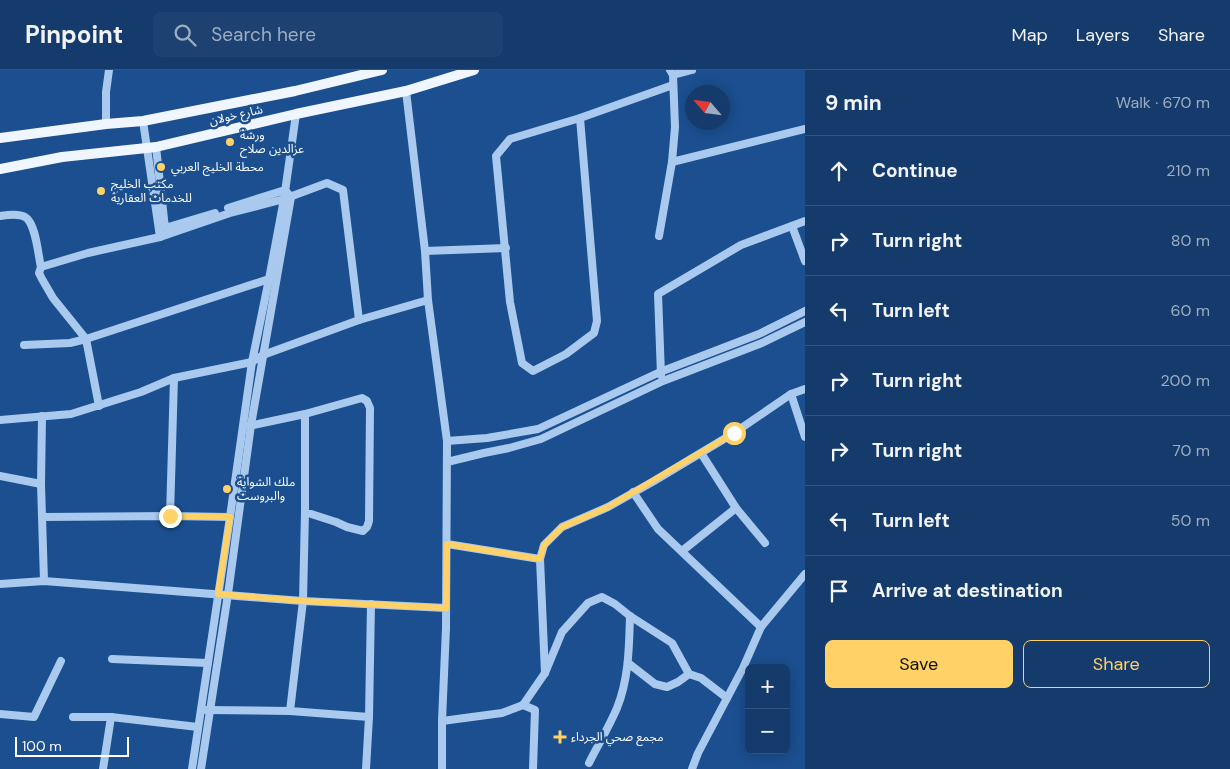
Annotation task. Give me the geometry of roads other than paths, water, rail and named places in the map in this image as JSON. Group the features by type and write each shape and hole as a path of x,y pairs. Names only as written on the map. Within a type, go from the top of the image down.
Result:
{"main road":[{"name":"شارع خولان","path":"0,138 143,121 295,91 379,70"},
{"name":"شارع خولان","path":"0,168 62,157 151,147 406,91 474,70"}],"street":[{"path":"106,124 106,92 109,70"},
{"path":"659,236 672,162 675,127 672,73 692,70"},
{"path":"580,118 597,321 594,333 566,354 533,371 522,363 510,302 496,156 510,139 580,118 673,85"},
{"path":"406,91 425,251 428,300 447,441 447,544 442,769"},
{"path":"192,769 198,727 205,710 228,594 251,425 288,198 285,190 296,114"},
{"path":"143,121 151,147 165,228 285,190"},
{"path":"672,162 805,129"},
{"path":"151,147 160,237"},
{"path":"40,267 160,237 230,213 288,198 327,183 343,190 359,320"},
{"path":"201,769 208,663 242,427 252,362 288,198"},
{"path":"0,216 12,214 25,217 32,225 40,267 39,272 42,279 54,298 86,339 99,406"},
{"path":"663,381 660,372 658,294 742,245 805,221"},
{"path":"792,226 805,262"},
{"path":"425,251 506,248"},
{"path":"24,345 70,343 86,339 269,279"},
{"path":"0,420 71,414 141,392 174,378 252,362 263,354 359,320 428,300"},
{"path":"447,441 487,438 538,429 660,372 759,334 805,311"},
{"path":"447,462 541,439 663,381 762,344 805,322"},
{"path":"170,516 174,378"},
{"path":"545,673 540,559 544,545 562,527 608,507 734,433 790,394 805,389"},
{"path":"790,394 805,437"},
{"path":"242,427 305,414 362,398 367,401 370,408 369,521 367,527 363,531 305,512"},
{"path":"290,711 303,601 305,414"},
{"path":"42,416 41,484 44,582"},
{"path":"700,453 736,508 765,544"},
{"path":"0,476 41,484"},
{"path":"633,492 658,529 761,626"},
{"path":"682,551 736,508"},
{"path":"42,517 230,517"},
{"path":"447,544 540,559"},
{"path":"692,769 698,753 743,668 761,626 805,574"},
{"path":"0,584 44,582 303,601 446,608"},
{"path":"442,720 502,713 523,705 545,673 562,632 588,603 602,597 672,643 689,674 701,678 727,698"},
{"path":"366,769 371,604"},
{"path":"589,763 617,708 623,689 628,663 630,616"},
{"path":"112,659 208,663"},
{"path":"0,714 34,717 61,660"},
{"path":"628,663 655,684 667,687 689,674"},
{"path":"523,705 535,710 533,769"},
{"path":"205,710 290,711 369,717"},
{"path":"73,717 111,717 198,727"},
{"path":"103,769 111,717"}],"place":[{"name":"ورشة عزالدين صلاح","path":"230,142"},
{"name":"محطة الخليج العربي","path":"161,167"},
{"name":"مكتب الخليج للخدمات العقارية","path":"101,191"},
{"name":"ملك الشواية والبروست","path":"227,489"},
{"name":"مجمع صحي الجرداء","path":"560,737"}]}
